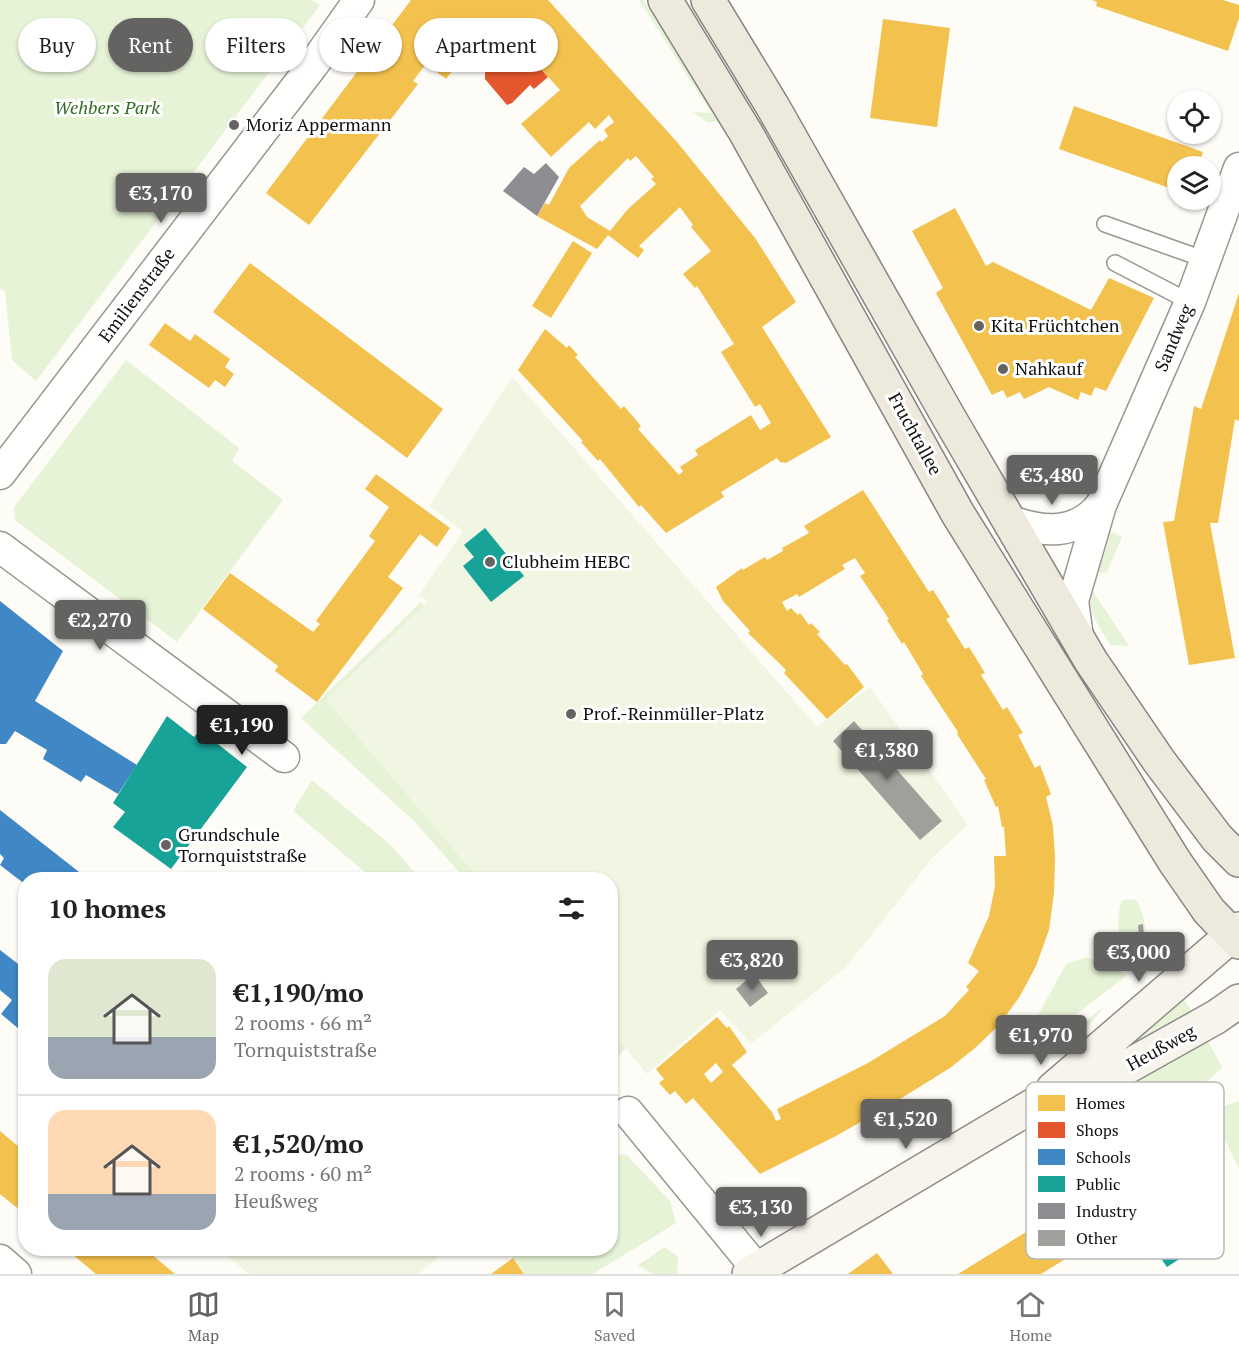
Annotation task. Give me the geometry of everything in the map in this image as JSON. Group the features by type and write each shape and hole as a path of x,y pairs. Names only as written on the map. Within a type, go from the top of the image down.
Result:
{"main road":[{"name":"Fruchtallee","path":"665,0 746,133 958,514 1175,862 1209,911 1236,935"},
{"name":"Fruchtallee","path":"708,0 1078,637 1159,761 1228,849"}],"street":[{"name":"Emilienstraße","path":"0,474 314,65 359,0"},
{"name":"Sandweg","path":"1078,637 1073,601 1101,505 1190,302 1239,168"},
{"name":"Sandweg","path":"1008,520 1042,530 1068,529 1092,517 1101,505"},
{"path":"0,547 284,758"},
{"name":"Heußweg","path":"1062,1082 1236,935"},
{"name":"Heußweg","path":"1091,1082 1116,1073 1209,1021 1239,1000"},
{"name":"Heußweg","path":"756,1273 819,1231 1026,1110"},
{"path":"628,1112 756,1273"},
{"path":"0,1260 16,1274"}],"lane":[{"path":"1105,225 1206,261"},
{"path":"1115,263 1190,302"}],"green space":[{"name":"Wehbers Park","path":"0,0 312,0 320,5 307,22 307,18 205,18 205,72 269,72 36,381 12,360 5,292 0,288"},
{"path":"639,0 643,0 718,113 720,122 707,122 693,112 711,113"},
{"path":"126,360 239,448 232,461 283,500 177,642 15,520 14,507"},
{"name":"Prof.-Reinmüller-Platz","path":"512,377 817,727 870,687 968,825 933,857 846,967 751,1044 720,1010 647,1074 618,1039 618,872 473,872 326,700 427,602 419,595 463,531 429,506"},
{"path":"1107,530 1122,537 1107,572 1100,573 1093,568"},
{"path":"1087,582 1129,646 1111,645 1097,623 1091,608"},
{"path":"421,602 459,642 502,872 459,872 416,823 301,718"},
{"path":"312,780 392,846 414,872 365,872 293,811"},
{"path":"1136,900 1145,922 1145,949 1139,963 1134,963 1129,957 1119,934 1118,917 1122,901"},
{"path":"1087,957 1127,975 1043,1040 1035,1040 1029,1034 1030,1030 1066,964"},
{"path":"1182,997 1192,1011 1134,1045 1129,1041"},
{"path":"1104,1007 1081,1035 1056,1054 1047,1050"},
{"path":"618,1014 637,1037 618,1056"},
{"path":"1208,1041 1222,1067 1207,1082 1134,1082"},
{"path":"1239,1101 1239,1169 1224,1138 1224,1106"},
{"path":"618,1154 627,1155 670,1201 676,1223 593,1274 525,1274 511,1256 618,1256"},
{"path":"665,1247 678,1257 677,1274 653,1274 638,1265"},
{"path":"228,1256 439,1256 418,1274 249,1274"}],"building: Homes":[{"path":"411,0 548,0 677,142 755,238 796,302 762,327 831,437 786,463 780,462 777,458 721,492 724,497 666,533 641,505 639,507 600,459 598,461 581,442 583,441 518,370 545,329 567,348 569,345 578,355 575,357 621,409 624,406 641,426 638,429 679,475 683,471 680,467 698,455 695,450 751,415 760,430 771,423 760,404 755,407 721,352 734,344 697,286 695,288 683,274 711,251 691,227 693,225 680,207 639,246 644,250 638,258 608,235 597,249 537,216 545,203 549,205 569,168 600,140 602,142 608,136 604,130 614,122 609,115 595,129 589,122 551,157 521,124 560,90 544,72 558,72 558,18 414,18 414,72 420,72 413,81 418,84 309,225 266,193 357,72 402,72 402,18 397,18","holes":["636,156 654,177 651,179 656,184 628,209 610,231 587,217 580,206 628,158 630,161"]},
{"path":"1092,0 1223,0 1239,5 1239,18 1228,51 1096,6 1097,2"},
{"path":"883,19 950,28 937,127 870,118"},
{"path":"437,72 451,72 446,79"},
{"path":"1074,106 1167,139 1167,144 1181,144 1203,152 1202,156 1167,156 1167,187 1059,149"},
{"path":"955,208 986,266 993,262 1091,310 1109,278 1154,298 1106,391 1095,387 1091,396 1081,392 1078,400 1049,387 1024,399 1020,392 1007,398 1003,390 992,395 936,293 943,288 912,231"},
{"path":"573,241 592,253 551,318 532,306"},
{"path":"250,263 443,409 407,458 213,312"},
{"path":"1239,293 1239,421 1235,419 1218,523 1210,523 1235,658 1189,665 1163,522 1174,521 1194,406 1201,409"},
{"path":"165,323 190,341 195,334 230,359 225,367 234,374 225,387 215,380 209,388 149,345"},
{"path":"376,474 450,528 437,547 420,534 388,577 403,588 317,702 275,671 278,666 203,609 230,573 313,632 320,624 316,621 375,541 369,536 389,507 365,489"},
{"path":"863,490 929,592 933,590 950,617 946,619 965,649 969,647 985,673 981,675 1003,710 1007,707 1023,733 1018,735 1035,768 1040,765 1051,794 1046,797 1053,826 1054,893 1049,930 1036,966 1020,996 1000,1024 975,1048 950,1068 892,1104 836,1136 760,1174 693,1098 686,1104 675,1091 670,1095 659,1083 664,1079 656,1069 717,1017 727,1028 729,1026 747,1052 732,1065 772,1112 776,1121 781,1119 777,1109 868,1063 945,1016 969,990 966,987 979,971 968,963 989,916 995,886 994,856 1006,856 1004,827 1002,827 998,806 996,807 984,780 986,779 921,676 923,674 904,642 902,644 887,620 889,619 860,576 865,573 855,558 842,565 845,569 799,597 797,594 782,602 787,611 791,608 798,615 800,613 809,625 811,623 820,632 817,634 845,665 847,664 864,687 827,719 784,673 786,670 748,633 750,631 723,601 716,587 742,568 743,570 765,557 767,560 783,551 782,548 809,533 804,526","holes":["716,1063 723,1072 711,1083 704,1074"]},
{"path":"0,1131 18,1146 18,1209 0,1194"},
{"path":"1026,1232 1026,1259 1065,1259 1041,1274 958,1274"},
{"path":"877,1253 893,1274 848,1274"},
{"path":"75,1256 154,1256 175,1274 96,1274"},
{"path":"513,1258 524,1274 491,1274"}],"building: Shops":[{"path":"485,72 543,72 548,77 534,89 530,85 507,105 485,79"}],"building: Schools":[{"path":"0,601 63,651 35,701 137,765 118,794 86,775 81,782 43,759 47,750 15,731 6,744 0,744"},
{"path":"0,810 79,872 18,872 18,879 0,865 4,858 0,854"},
{"path":"0,950 18,964 18,1028 1,1014 12,1000 0,990"}],"building: Public":[{"name":"Clubheim HEBC","path":"485,528 524,576 491,602 463,566 474,557 464,545"},
{"path":"167,716 194,737 200,730 247,767 171,869 113,827 125,812 113,803"},
{"path":"1161,1259 1179,1259 1167,1267"}],"building: Industry":[{"path":"546,163 559,177 537,216 503,191 524,167 534,174"}],"building: Other":[{"path":"854,721 942,821 920,840 833,741"},
{"path":"1143,924 1144,936 1139,937 1138,925"},
{"path":"754,974 768,993 750,1007 736,989"}],"place":[{"name":"Moriz Appermann","path":"234,125"},
{"name":"Kita Früchtchen","path":"979,326"},
{"name":"Nahkauf","path":"1003,369"},
{"name":"Clubheim HEBC","path":"490,562"},
{"name":"Prof.-Reinmüller-Platz","path":"571,714"},
{"name":"Grundschule Tornquiststraße","path":"166,845"}]}
